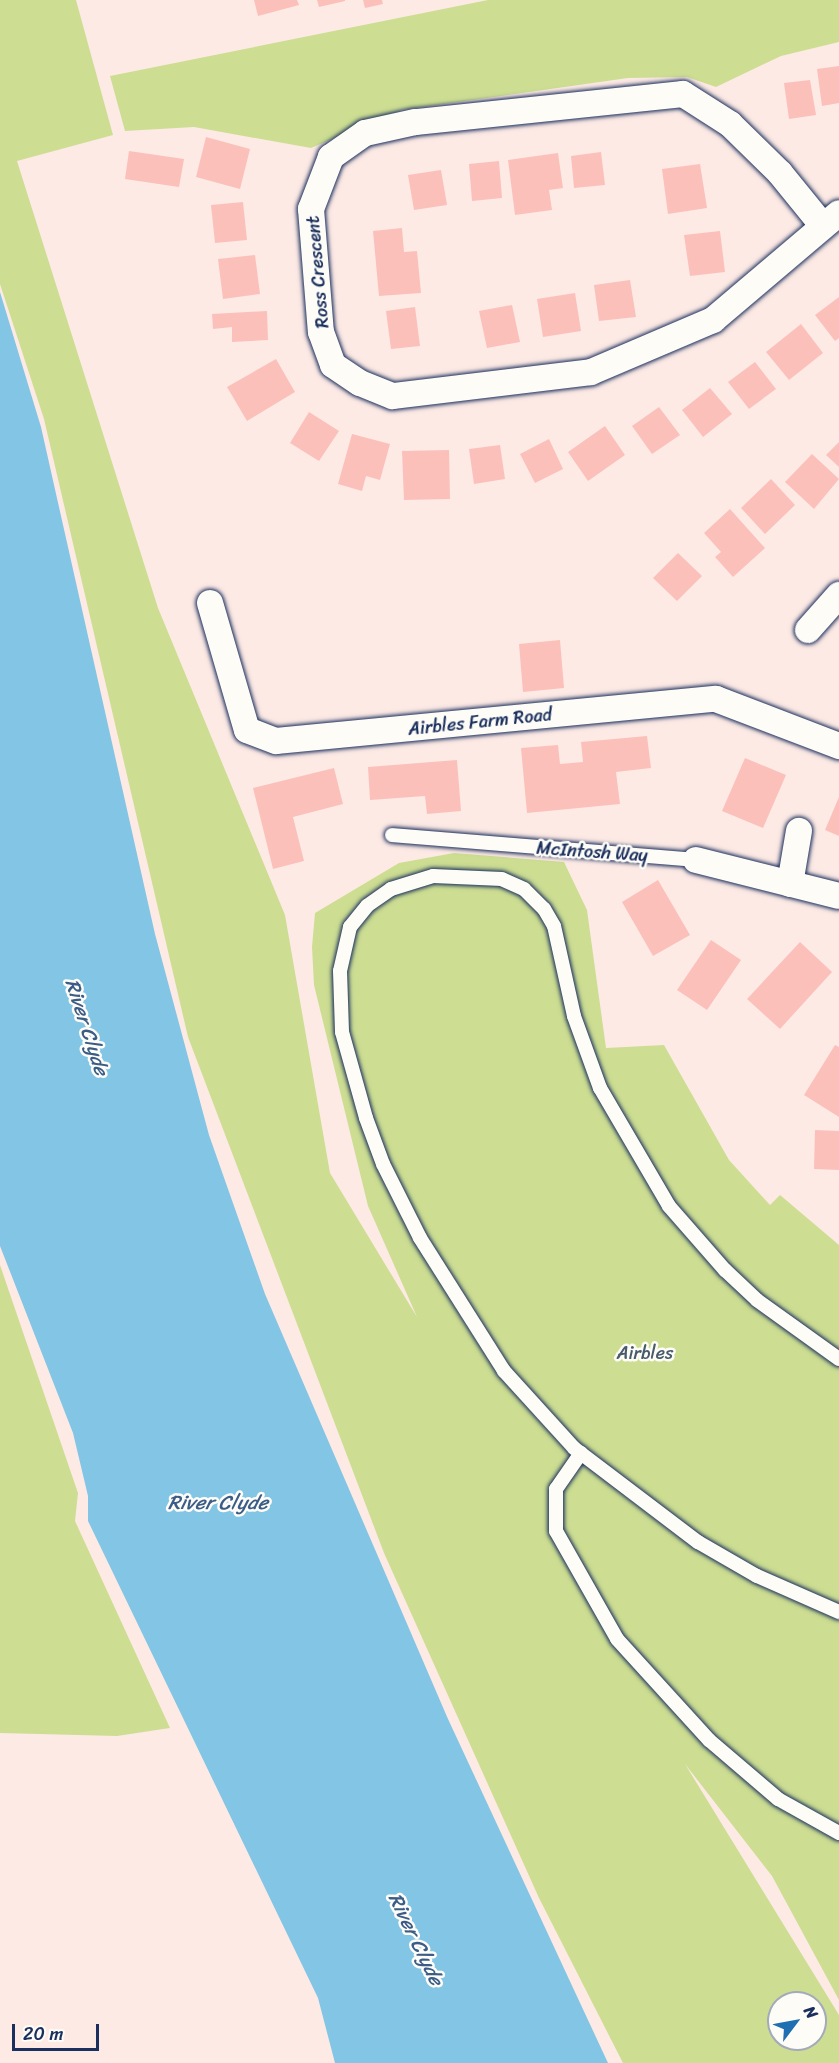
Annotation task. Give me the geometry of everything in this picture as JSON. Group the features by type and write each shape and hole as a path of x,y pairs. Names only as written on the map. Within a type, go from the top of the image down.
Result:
{"street":[{"name":"Ross Crescent","path":"683,94 738,132 831,220 713,320 591,372 393,396 360,383 333,365 321,332 311,209 330,157 365,133 415,122 683,94"},
{"path":"808,630 839,595"},
{"name":"Airbles Farm Road","path":"210,603 247,730 276,741 716,699 839,746"},
{"path":"790,884 799,831"},
{"name":"McIntosh Way","path":"696,860 839,896"}],"lane":[{"name":"McIntosh Way","path":"392,835 696,860"},
{"path":"839,1359 757,1300 725,1270 669,1206 600,1088 574,1016 562,949 544,909 524,889 502,879 479,876 433,876 391,889 367,906 350,927 340,971 342,1032 366,1118 383,1164 420,1238 469,1319 504,1371 547,1422 581,1453 698,1542 757,1576 839,1612"},
{"path":"581,1453 556,1489 556,1531 617,1639 717,1747 778,1799 839,1833"}],"green space":[{"name":"Airbles","path":"0,0 76,0 113,135 17,161 158,608 285,915 330,1173 417,1317 368,1206 314,985 312,947 315,913 399,863 454,853 564,862 587,910 606,1048 664,1045 729,1160 770,1205 780,1195 839,1245 839,2000 772,1876 685,1764 824,1991 767,1991 767,2051 827,2051 827,1995 839,2015 839,2063 623,2063 539,1898 384,1553 188,1037 44,419 0,284"},
{"path":"488,0 839,0 839,42 781,56 716,87 687,77 628,78 401,110 311,148 194,127 125,131 110,76"},
{"path":"0,1265 78,1493 75,1521 170,1728 117,1736 0,1733"}],"water":[{"name":"River Clyde","path":"0,292 41,427 155,934 209,1135 265,1294 448,1719 608,2063 335,2063 318,1998 88,1521 88,1496 73,1433 0,1246"}],"building":[{"path":"254,0 297,0 299,5 258,16"},
{"path":"317,0 345,0 345,1 319,7"},
{"path":"363,0 382,0 383,4 365,8"},
{"path":"839,66 839,103 822,106 817,69"},
{"path":"810,80 816,115 789,119 784,83"},
{"path":"206,137 250,149 240,189 196,177"},
{"path":"129,151 184,159 179,187 125,179"},
{"path":"601,152 605,185 574,188 571,156"},
{"path":"558,153 563,188 549,190 552,210 515,215 508,160"},
{"path":"499,161 502,198 472,201 469,164"},
{"path":"700,164 707,208 668,214 662,169"},
{"path":"441,170 447,205 414,210 408,175"},
{"path":"243,202 247,240 215,243 211,205"},
{"path":"402,228 404,252 417,251 421,293 379,296 373,231"},
{"path":"720,231 725,272 690,276 684,235"},
{"path":"255,255 260,294 223,299 218,259"},
{"path":"630,280 636,317 599,321 594,285"},
{"path":"575,293 581,331 543,337 537,299"},
{"path":"839,297 839,338 835,341 815,315"},
{"path":"512,305 520,342 487,348 479,311"},
{"path":"415,307 420,346 391,349 386,311"},
{"path":"267,311 268,340 232,342 232,327 213,329 212,314"},
{"path":"801,324 823,353 789,380 766,352"},
{"path":"276,359 295,392 247,421 227,387"},
{"path":"755,362 776,389 749,409 728,382"},
{"path":"710,388 732,414 703,437 682,410"},
{"path":"659,407 680,435 652,454 632,426"},
{"path":"309,412 339,431 319,461 290,443"},
{"path":"605,426 625,455 588,481 568,452"},
{"path":"352,434 390,444 380,480 366,476 362,491 338,484"},
{"path":"549,439 563,469 535,483 520,454"},
{"path":"839,442 839,467 826,455"},
{"path":"500,445 505,479 474,484 469,449"},
{"path":"449,450 450,499 404,500 402,451"},
{"path":"812,454 839,479 814,509 785,482"},
{"path":"771,479 795,505 765,534 741,508"},
{"path":"730,509 765,548 733,577 715,557 721,552 704,533"},
{"path":"678,553 702,576 677,601 653,578"},
{"path":"560,640 564,688 523,692 519,644"},
{"path":"647,736 651,768 616,772 620,804 527,813 521,748 558,745 560,764 583,762 581,742"},
{"path":"745,758 786,775 763,828 722,811"},
{"path":"457,760 461,811 427,814 425,796 370,800 368,767"},
{"path":"334,768 343,804 293,817 304,861 273,869 253,788"},
{"path":"839,797 839,836 825,830"},
{"path":"658,880 690,935 653,956 622,902"},
{"path":"711,940 741,960 707,1010 677,990"},
{"path":"800,942 832,972 780,1029 747,999"},
{"path":"835,1045 839,1047 839,1117 804,1095"},
{"path":"815,1130 839,1131 839,1170 814,1169"}]}
